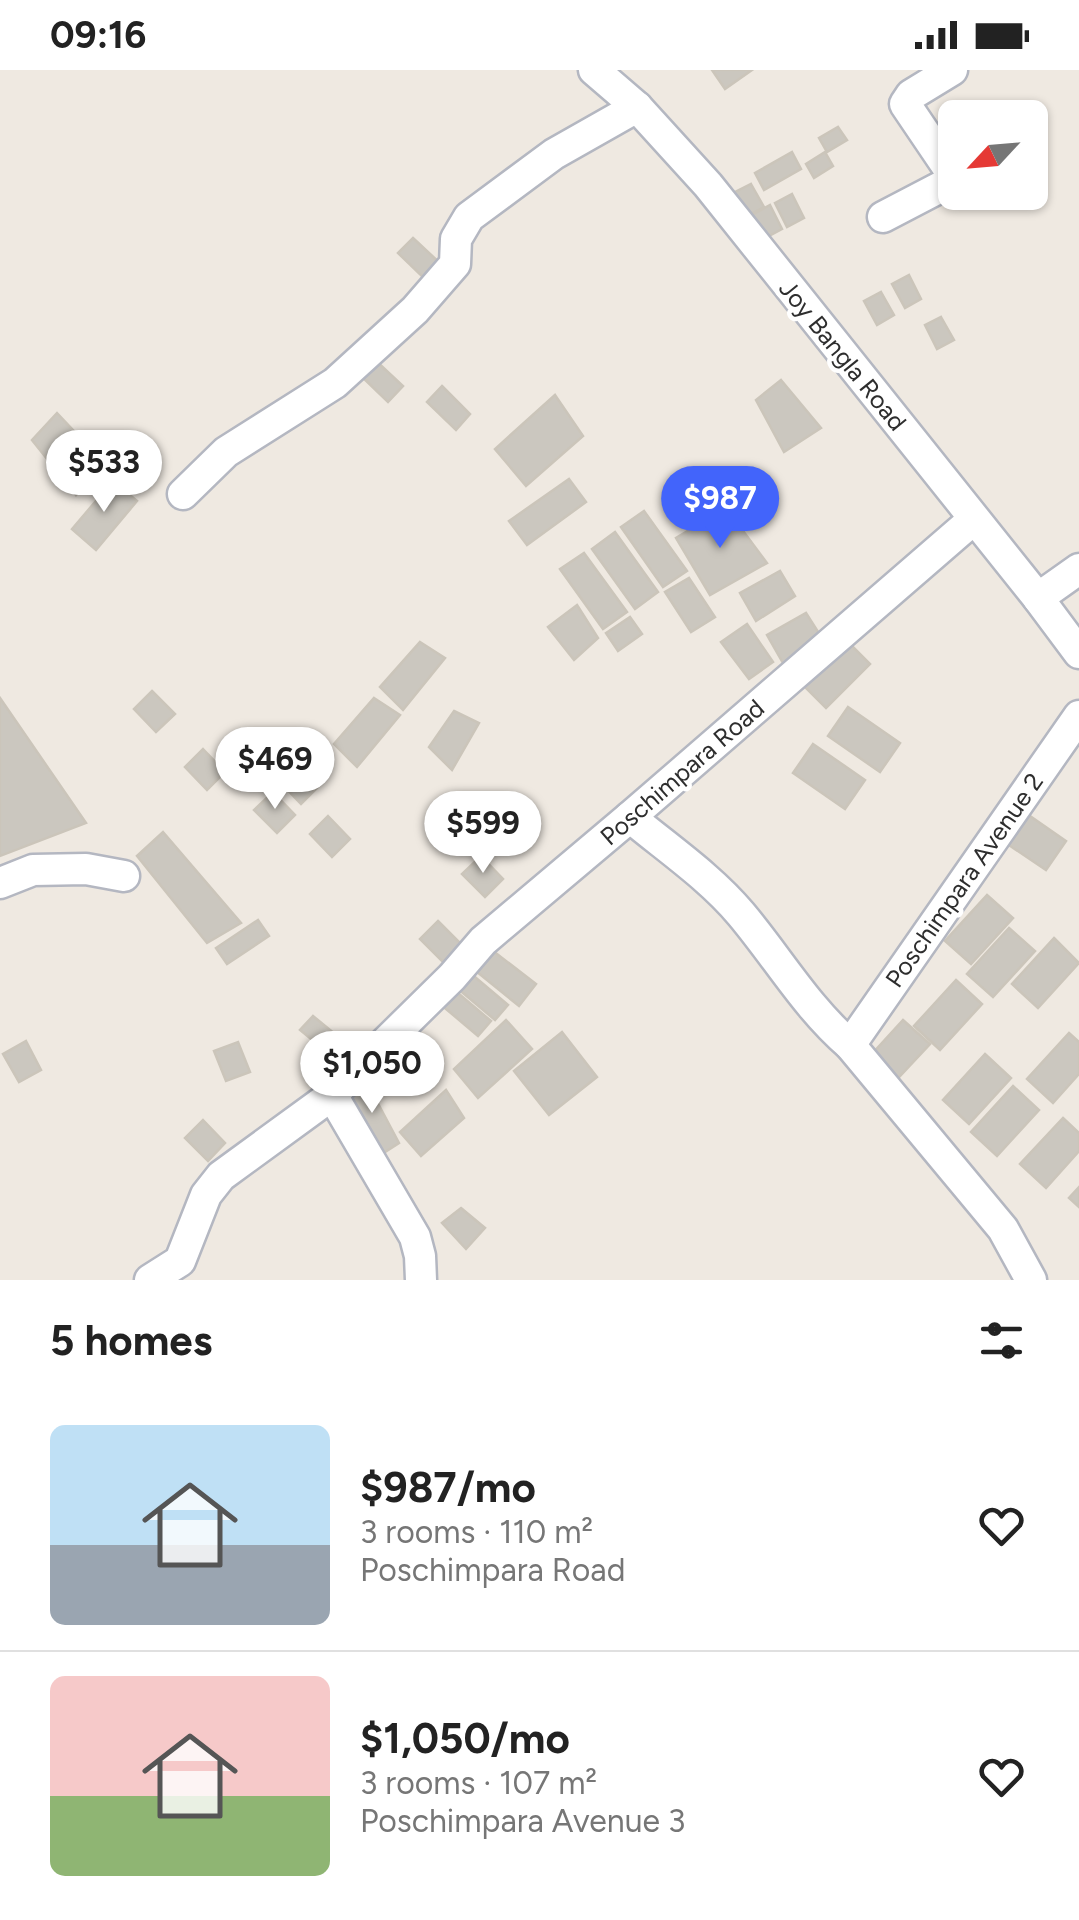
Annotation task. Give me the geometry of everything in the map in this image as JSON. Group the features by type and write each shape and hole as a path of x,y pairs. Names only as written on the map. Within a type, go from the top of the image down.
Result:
{"street":[{"name":"Joy Bangla Road","path":"594,70 636,107 708,185 1079,653"},
{"path":"883,217 952,181 952,175 905,104 911,94 952,70"},
{"path":"183,494 226,452 335,382 415,310 455,264 456,240 469,217 554,154 636,107"},
{"name":"Poschimpara Road","path":"150,1280 180,1261 206,1194 221,1176 332,1095 452,977 483,941 974,520"},
{"path":"1038,598 1079,569"},
{"name":"Poschimpara Avenue 2","path":"850,1045 1079,716"},
{"path":"630,818 724,895 808,1004 850,1045 1004,1229 1031,1280"},
{"path":"0,884 33,870 86,869 124,876"},
{"path":"332,1095 406,1219 420,1256 421,1280"}],"building":[{"path":"712,70 752,70 725,89"},
{"path":"838,127 847,140 827,152 819,138"},
{"path":"792,152 801,169 764,190 755,173"},
{"path":"825,152 833,166 814,178 806,164"},
{"path":"751,184 764,207 747,216 735,192"},
{"path":"792,194 804,218 787,227 775,203"},
{"path":"770,205 782,229 765,238 752,215"},
{"path":"413,238 442,265 427,281 398,253"},
{"path":"909,275 921,299 905,308 892,284"},
{"path":"881,292 894,315 877,325 864,301"},
{"path":"941,317 954,340 937,349 925,325"},
{"path":"374,359 403,386 388,402 359,374"},
{"path":"781,380 821,428 784,452 756,400"},
{"path":"442,386 470,414 456,430 427,402"},
{"path":"555,395 583,436 526,486 495,449"},
{"path":"57,413 105,464 76,495 32,440"},
{"path":"569,479 586,502 527,545 509,521"},
{"path":"113,481 137,501 96,550 72,529"},
{"path":"726,508 767,563 710,595 676,538"},
{"path":"644,511 687,571 663,587 621,527"},
{"path":"615,532 658,592 635,609 592,549"},
{"path":"584,553 627,612 603,629 560,569"},
{"path":"780,571 795,596 756,621 740,593"},
{"path":"689,578 715,617 691,632 665,592"},
{"path":"577,605 598,638 574,660 548,627"},
{"path":"806,613 822,638 783,663 767,635"},
{"path":"630,617 642,634 618,651 606,633"},
{"path":"747,624 773,662 749,679 721,642"},
{"path":"845,639 870,664 826,708 801,683"},
{"path":"420,642 445,658 403,710 380,687"},
{"path":"152,691 175,714 156,732 134,709"},
{"path":"0,698 86,823 0,856"},
{"path":"374,698 400,715 357,767 334,744"},
{"path":"848,707 900,743 880,772 828,736"},
{"path":"454,711 479,723 452,770 429,747"},
{"path":"813,744 865,780 845,809 793,773"},
{"path":"203,749 225,772 207,790 185,767"},
{"path":"297,762 319,786 301,804 279,781"},
{"path":"273,792 295,815 277,833 254,810"},
{"path":"1014,805 1066,841 1046,870 994,835"},
{"path":"328,816 350,839 332,857 310,834"},
{"path":"163,832 241,923 207,943 137,856"},
{"path":"481,856 503,879 485,897 462,874"},
{"path":"987,895 1013,918 971,964 945,941"},
{"path":"258,920 269,936 227,964 216,948"},
{"path":"438,921 461,944 443,962 420,939"},
{"path":"1009,928 1035,951 993,997 967,974"},
{"path":"1054,938 1079,963 1038,1008 1012,984"},
{"path":"488,947 536,984 519,1006 471,967"},
{"path":"469,972 508,1005 495,1020 456,987"},
{"path":"956,980 982,1004 940,1050 914,1026"},
{"path":"452,988 491,1021 478,1036 439,1003"},
{"path":"313,1016 352,1048 340,1063 300,1030"},
{"path":"506,1020 532,1049 478,1098 454,1069"},
{"path":"903,1020 930,1044 887,1090 861,1066"},
{"path":"562,1032 597,1077 549,1115 514,1071"},
{"path":"1069,1033 1079,1042 1079,1074 1053,1103 1027,1079"},
{"path":"26,1041 41,1070 19,1082 3,1054"},
{"path":"238,1042 250,1072 226,1081 214,1051"},
{"path":"985,1054 1011,1078 969,1124 943,1100"},
{"path":"364,1077 399,1143 382,1154 345,1092"},
{"path":"1013,1086 1039,1110 997,1156 971,1132"},
{"path":"446,1090 464,1118 421,1156 400,1132"},
{"path":"1063,1118 1079,1133 1079,1151 1046,1188 1020,1164"},
{"path":"203,1120 225,1143 208,1161 185,1138"},
{"path":"1079,1187 1079,1207 1069,1198"},
{"path":"461,1208 485,1228 466,1249 442,1223"}]}
